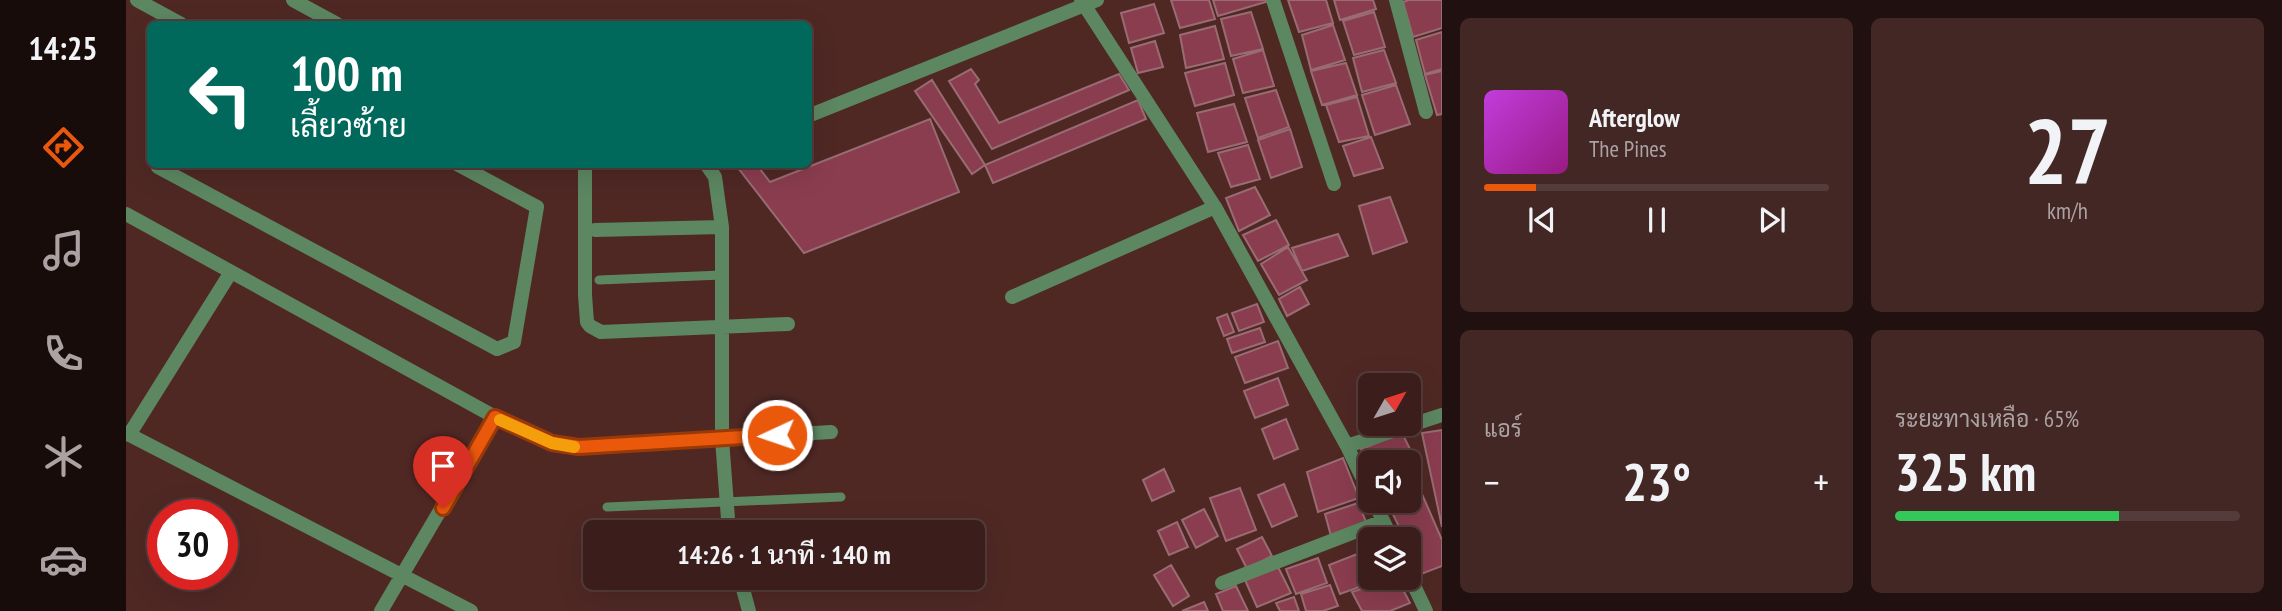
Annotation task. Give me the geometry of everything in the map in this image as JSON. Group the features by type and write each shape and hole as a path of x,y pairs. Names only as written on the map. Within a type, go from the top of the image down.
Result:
{"street":[{"path":"137,0 176,21"},
{"path":"293,0 332,21"},
{"path":"1273,0 1335,184"},
{"path":"1396,0 1426,113"},
{"path":"812,114 1087,2 1214,207 1358,469"},
{"path":"160,168 497,349 514,342 537,207 464,168"},
{"path":"585,168 584,295 588,324 601,331 788,324"},
{"path":"709,168 715,177 722,227 722,439 729,520"},
{"path":"1012,296 1214,207"},
{"path":"126,214 495,417 552,443 579,447 831,432"},
{"path":"596,230 722,227"},
{"path":"231,272 128,434 471,611"},
{"path":"1347,446 1442,415"},
{"path":"381,611 495,417"},
{"path":"1379,513 1386,527"},
{"path":"1222,583 1383,521"},
{"path":"743,590 749,611"},
{"path":"1416,590 1426,611"}],"lane":[{"path":"599,281 722,275"},
{"path":"607,507 841,497"}],"building":[{"path":"1171,0 1209,0 1215,19 1180,28"},
{"path":"1213,0 1265,0 1266,2 1218,16"},
{"path":"1288,0 1326,0 1333,23 1299,32"},
{"path":"1334,0 1373,0 1376,9 1340,20"},
{"path":"1442,0 1442,28 1413,37 1403,2"},
{"path":"1154,4 1164,33 1129,43 1121,13"},
{"path":"1251,12 1263,49 1231,56 1221,19"},
{"path":"1374,12 1385,47 1354,55 1343,21"},
{"path":"1333,25 1345,60 1311,70 1302,35"},
{"path":"1215,26 1224,59 1186,68 1180,35"},
{"path":"1442,32 1442,69 1425,74 1416,40"},
{"path":"1155,41 1163,67 1138,73 1131,48"},
{"path":"1263,50 1274,86 1243,93 1233,59"},
{"path":"1384,50 1396,83 1362,92 1353,58"},
{"path":"1225,63 1234,95 1195,106 1185,73"},
{"path":"1346,63 1357,95 1322,105 1311,71"},
{"path":"971,69 979,80 975,84 999,123 1119,74 1129,90 992,149 949,81"},
{"path":"1442,71 1442,114 1437,115 1425,75"},
{"path":"932,80 985,165 972,174 915,91"},
{"path":"1396,85 1410,124 1375,135 1362,95"},
{"path":"1276,90 1289,127 1258,138 1245,98"},
{"path":"1357,97 1369,136 1339,142 1326,105"},
{"path":"1138,100 1146,119 993,183 985,165"},
{"path":"1234,104 1247,142 1208,152 1197,113"},
{"path":"930,119 959,192 804,253 738,168 759,168 770,182 812,168 812,165"},
{"path":"1290,129 1302,167 1271,178 1258,140"},
{"path":"1371,137 1383,168 1354,176 1343,146"},
{"path":"1248,145 1260,179 1231,187 1218,153"},
{"path":"1255,187 1270,215 1239,231 1226,198"},
{"path":"1390,197 1407,242 1373,254 1359,206"},
{"path":"1276,220 1289,245 1258,261 1243,235"},
{"path":"1338,234 1348,256 1302,271 1292,248"},
{"path":"1288,247 1307,280 1279,295 1261,264"},
{"path":"1300,287 1309,304 1287,316 1279,299"},
{"path":"1257,304 1264,322 1239,331 1232,313"},
{"path":"1227,314 1234,332 1224,336 1217,318"},
{"path":"1260,328 1265,342 1232,353 1227,339"},
{"path":"1278,341 1288,368 1245,383 1235,357"},
{"path":"1278,378 1288,405 1255,418 1244,391"},
{"path":"1286,419 1298,449 1274,459 1262,429"},
{"path":"1442,430 1442,527 1422,433"},
{"path":"1394,436 1404,436 1410,450 1361,450"},
{"path":"1343,458 1358,498 1318,512 1307,472"},
{"path":"1164,469 1174,491 1152,501 1143,480"},
{"path":"1284,484 1297,516 1272,527 1258,495"},
{"path":"1240,488 1256,530 1226,541 1210,498"},
{"path":"1421,492 1442,540 1442,566 1421,574 1421,527 1399,527 1392,513 1421,513"},
{"path":"1358,503 1358,513 1362,513 1367,524 1331,536 1325,514"},
{"path":"1204,509 1218,536 1196,548 1182,520"},
{"path":"1177,522 1188,547 1169,555 1158,531"},
{"path":"1262,537 1272,556 1247,569 1237,549"},
{"path":"1358,554 1358,587 1340,594 1329,565"},
{"path":"1318,558 1327,583 1296,594 1286,569"},
{"path":"1171,565 1189,596 1173,606 1154,575"},
{"path":"1278,567 1291,593 1257,607 1245,580"},
{"path":"1330,585 1338,606 1323,611 1306,611 1301,594"},
{"path":"1236,586 1248,611 1223,611 1216,594"},
{"path":"1403,590 1410,603 1390,611 1362,611 1352,592"},
{"path":"1294,597 1299,611 1280,611 1276,603"},
{"path":"1204,602 1208,611 1182,611"}],"slow traffic":[{"path":"500,420 552,443 574,447"}],"route":[{"path":"443,508 495,417 552,443 579,447 777,435"}]}
